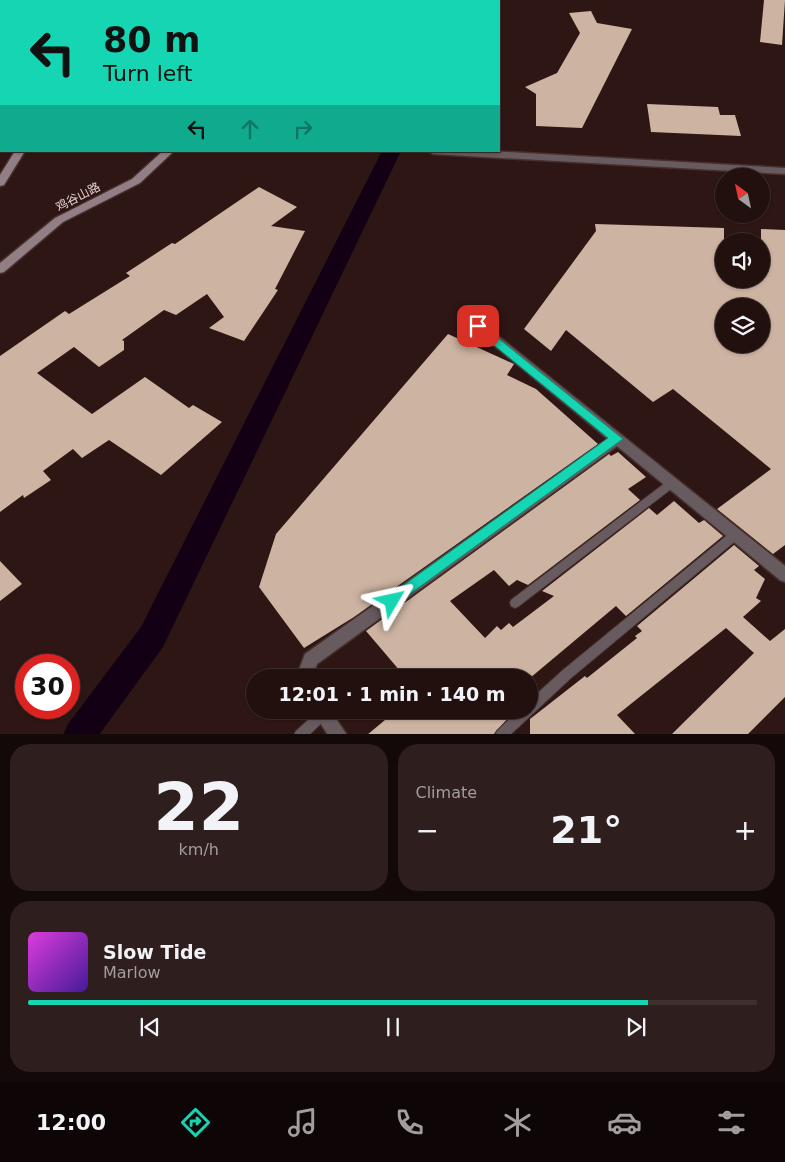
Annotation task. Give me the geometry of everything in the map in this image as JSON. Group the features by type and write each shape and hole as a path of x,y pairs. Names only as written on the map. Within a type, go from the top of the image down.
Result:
{"main road":[{"path":"0,183 19,152"},
{"name":"鸡谷山路","path":"0,269 59,220 136,181 168,152"}],"street":[{"path":"454,152 785,170"},
{"path":"478,326 785,575"},
{"path":"307,669 311,659 617,439"},
{"path":"326,719 338,734"}],"lane":[{"path":"515,603 672,483"},
{"path":"538,701 567,674 735,535"},
{"path":"300,734 314,719"},
{"path":"501,734 518,719"}],"building":[{"path":"764,0 785,0 782,45 760,42"},
{"path":"591,11 597,23 632,29 582,128 536,126 536,94 525,87 557,73 580,33 569,13"},
{"path":"647,104 718,107 720,115 735,115 741,136 651,132"},
{"path":"259,187 297,207 271,226 305,231 275,289 278,290 244,341 209,328 224,317 207,294 176,315 164,310 122,340 124,341 124,350 99,367 74,347 37,373 92,414 145,377 189,408 193,405 222,422 161,475 109,440 82,458 73,449 43,471 51,480 24,498 23,495 0,512 0,356 65,311 69,314 130,276 126,273 172,243 175,244"},
{"path":"595,224 724,228 724,233 715,233 715,288 770,288 770,233 761,233 761,229 785,230 785,545 773,554 717,509 771,469 673,389 653,402 566,330 551,351 524,329 596,231"},
{"path":"448,334 514,364 507,375 536,389 598,444 354,617 304,648 259,587 276,534"},
{"path":"618,452 646,477 628,489 640,500 528,585 517,580 509,586 494,570 450,601 485,638 497,626 501,630 509,623 513,627 554,596 542,591 649,508 657,515 674,501 699,523 704,520 723,536 626,616 616,606 538,671 538,669 398,669 366,631 609,454 611,456"},
{"path":"734,545 759,566 754,570 765,579 756,598 761,601 743,617 770,641 785,629 785,697 748,734 672,734 754,653 726,628 617,715 635,734 530,734 530,719 538,719 538,713 585,676 587,678 637,638 635,636 642,631 637,626"},
{"path":"0,561 22,584 0,601"},
{"path":"386,719 507,719 494,734 368,734"}],"waterway":[{"path":"80,734 152,637 392,152"}],"route":[{"path":"392,601 617,439 478,326"}]}
